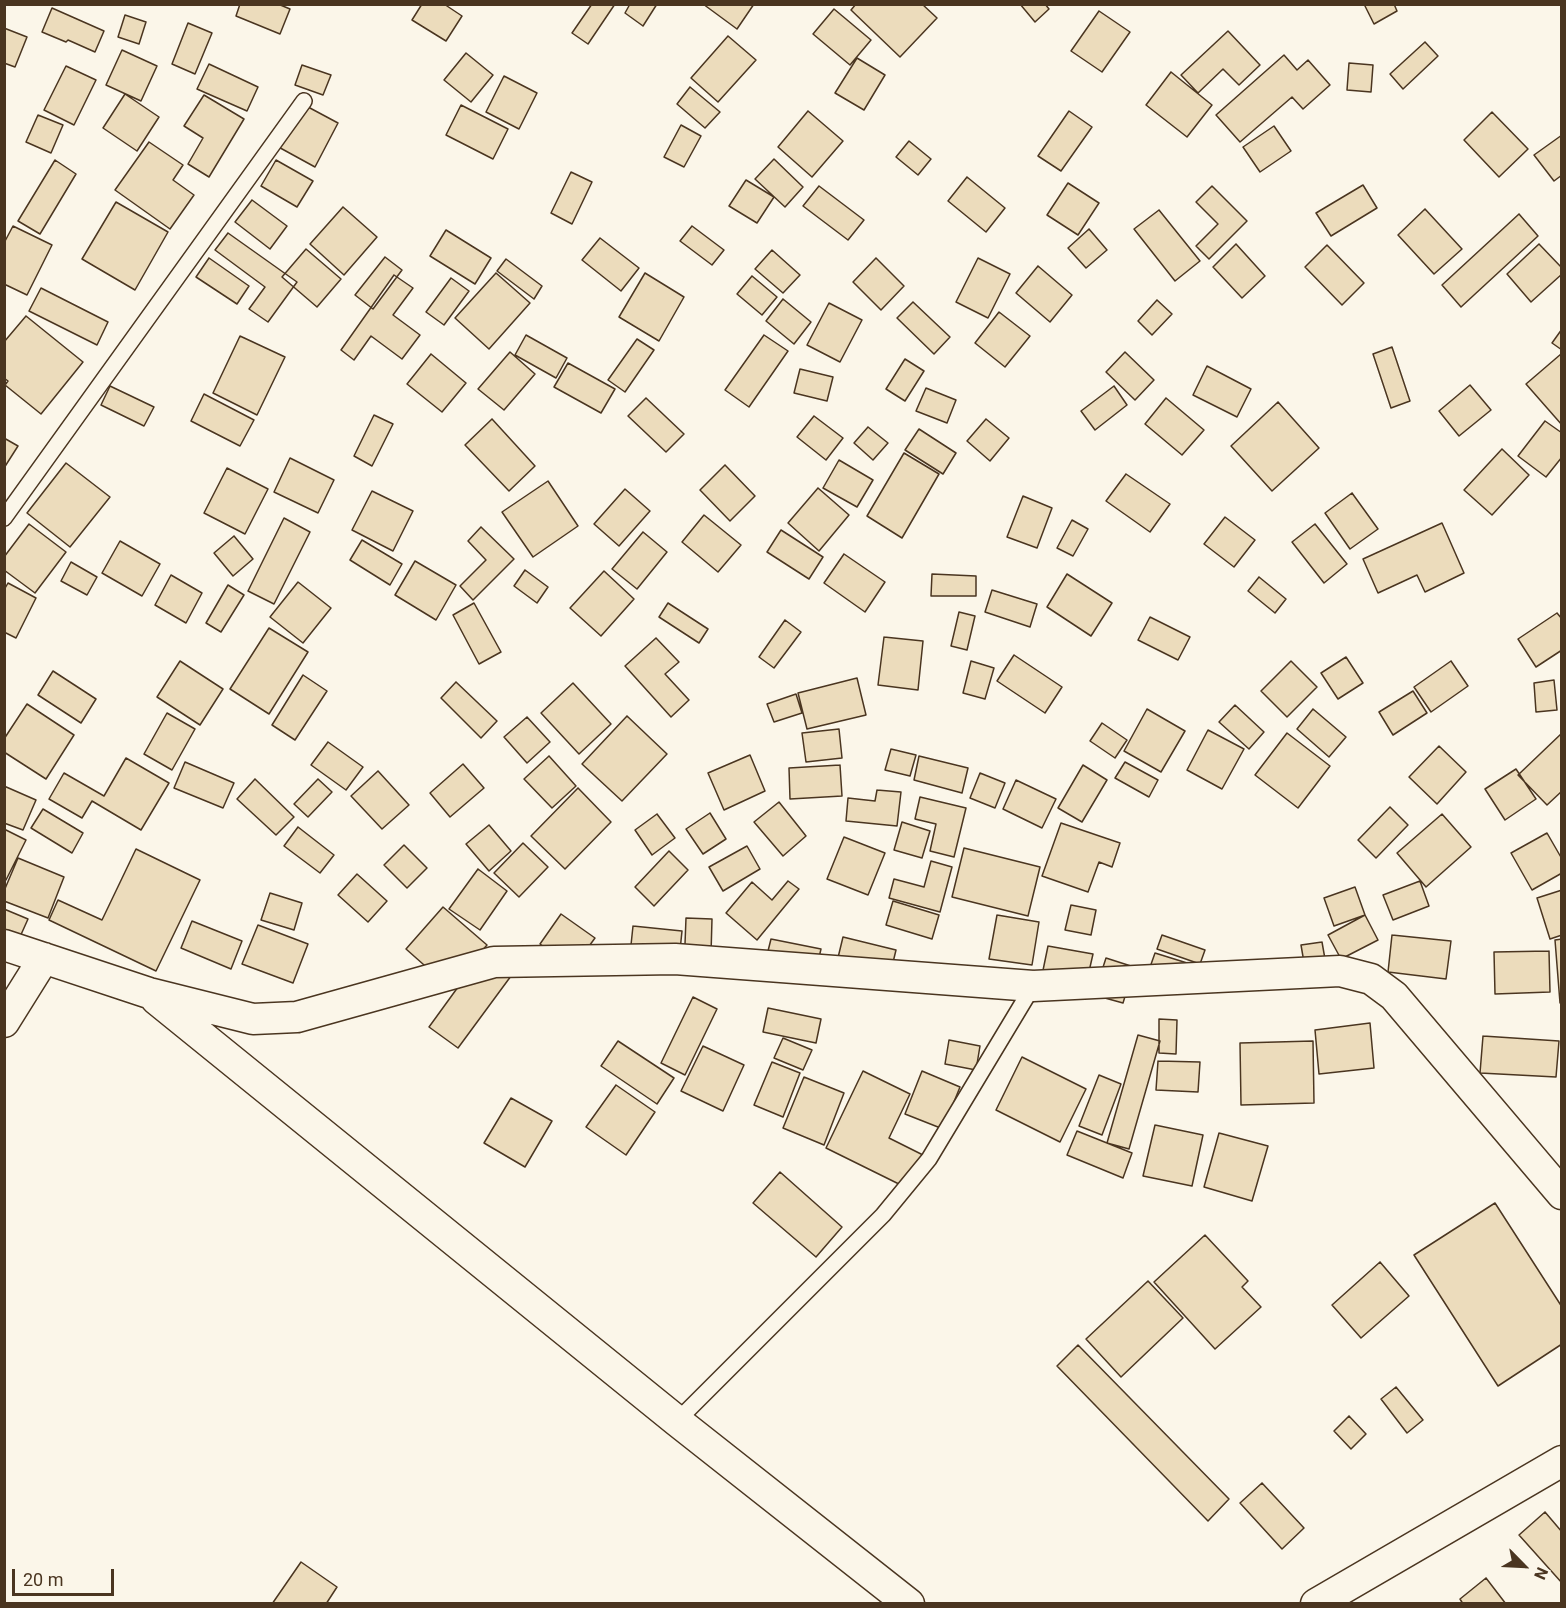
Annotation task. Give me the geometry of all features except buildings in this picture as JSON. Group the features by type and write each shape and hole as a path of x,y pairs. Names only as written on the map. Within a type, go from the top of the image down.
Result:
{"street":[{"path":"4,945 149,993 253,1019 297,1017 494,962 675,959 1033,986 1340,971 1371,979 1394,996 1562,1194"},
{"path":"4,1022 44,958"},
{"path":"149,993 677,1421 909,1604"},
{"path":"1316,1604 1562,1461"}],"lane":[{"path":"4,518 304,101"},
{"path":"677,1421 883,1215 929,1159 1033,986"}]}
